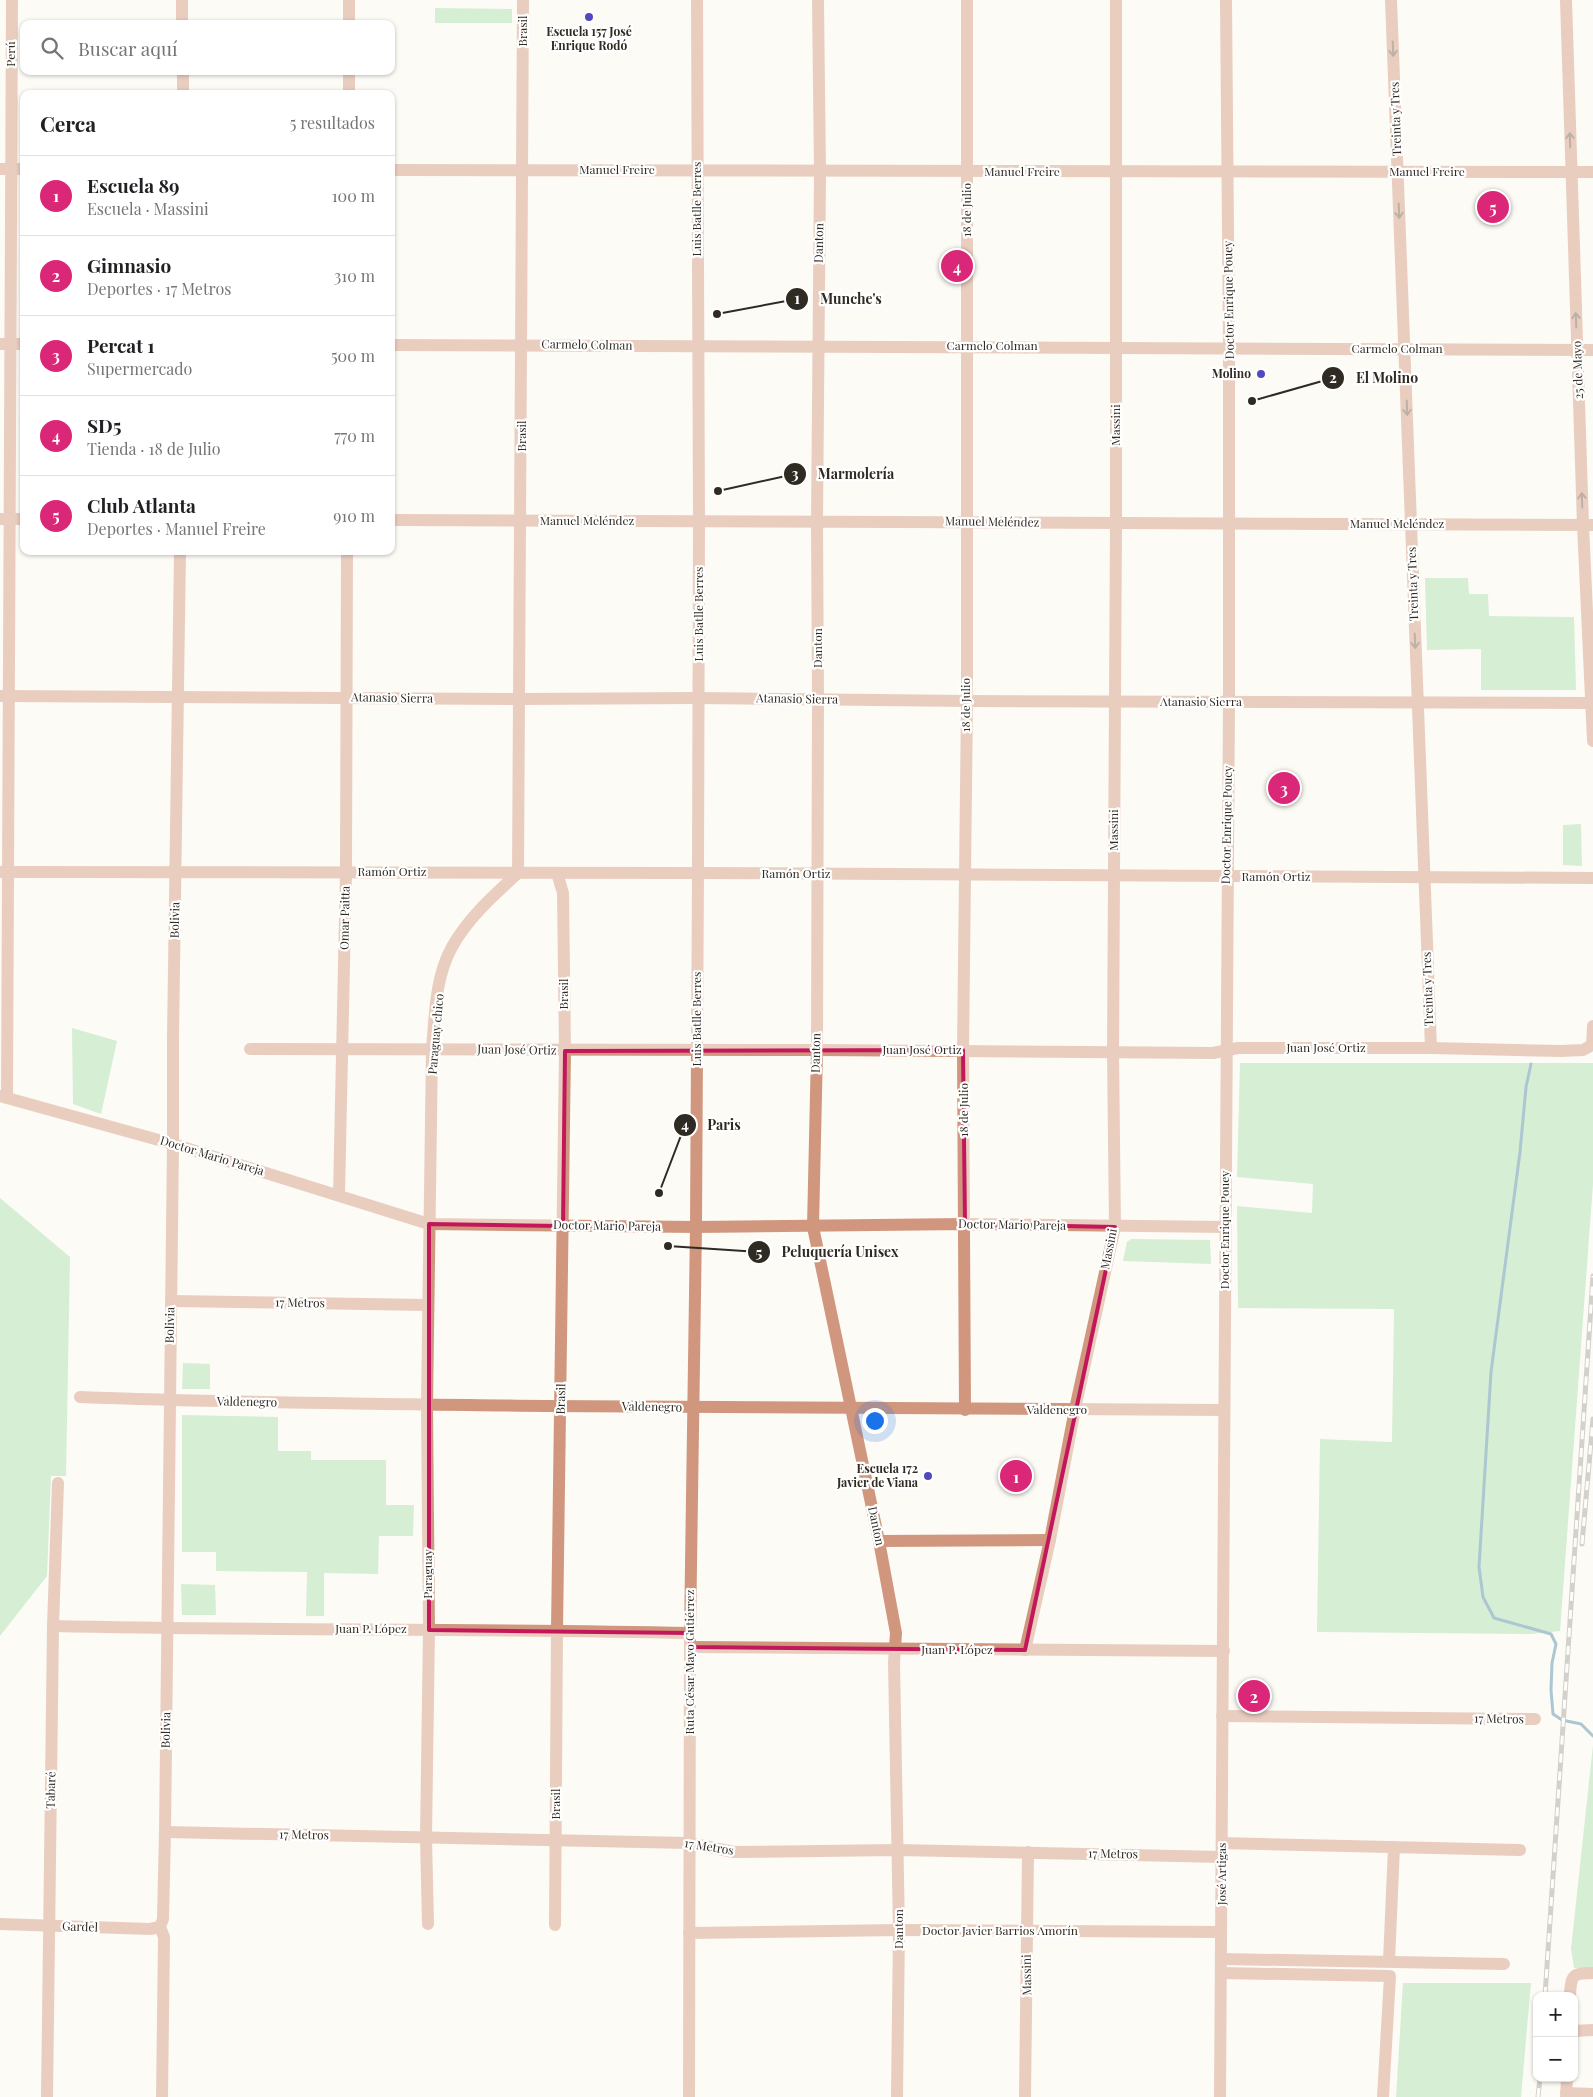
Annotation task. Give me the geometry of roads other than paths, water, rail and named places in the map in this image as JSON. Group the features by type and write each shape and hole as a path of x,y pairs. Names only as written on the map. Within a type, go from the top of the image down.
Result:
{"street":[{"name":"Perú","path":"4,1097 5,169 12,0"},
{"path":"182,0 182,20"},
{"path":"349,0 349,20"},
{"name":"Brasil","path":"518,873 521,699 524,0"},
{"name":"Luis Batlle Berres","path":"696,1227 699,521 697,0"},
{"name":"Danton","path":"818,0 820,172 817,522 818,699 813,1227 879,1541 896,1634 894,1650 899,1930 898,2097"},
{"name":"18 de Julio","path":"965,1410 964,1050 967,0"},
{"name":"Massini","path":"1025,1650 1050,1540 1075,1409 1115,1227 1113,1052 1116,0"},
{"name":"Doctor Enrique Pouey","path":"1224,1651 1226,876 1229,702 1229,348 1226,0"},
{"name":"Treinta y Tres","path":"1391,0 1431,1048"},
{"name":"25 de Mayo","path":"1566,0 1578,350 1588,525 1593,741"},
{"path":"182,75 182,90"},
{"path":"349,75 349,90"},
{"path":"5,169 20,169"},
{"name":"Manuel Freire","path":"395,170 1593,172"},
{"path":"5,344 20,344"},
{"name":"Carmelo Colman","path":"395,345 1593,350"},
{"path":"5,519 20,519"},
{"name":"Manuel Meléndez","path":"395,520 1588,525"},
{"name":"Bolivia","path":"162,2097 164,1937 160,1926 163,1919 165,1832 180,555"},
{"name":"Omar Paitta","path":"339,1194 346,872 347,555"},
{"name":"Atanasio Sierra","path":"4,696 1592,703"},
{"name":"Ramón Ortiz","path":"3,872 698,873 1593,878"},
{"name":"Paraguay chico","path":"429,1224 432,1049 435,1007 443,970 451,948 479,910 518,873"},
{"name":"Brasil","path":"555,1925 565,1051 563,893 557,873"},
{"name":"Juan José Ortiz","path":"250,1049 565,1051 964,1050 1214,1053 1238,1048 1431,1048 1561,1051 1583,1050 1592,1045 1593,1026"},
{"name":"Doctor Mario Pareja","path":"4,1097 173,1144 339,1194 429,1224 696,1227 965,1224 1225,1227"},
{"name":"Paraguay","path":"428,1924 426,1837 429,1630 427,1405 429,1224"},
{"name":"Ruta César Mayo Gutiérrez","path":"689,2097 690,1633 696,1227"},
{"name":"17 Metros","path":"171,1301 428,1304"},
{"name":"Valdenegro","path":"80,1397 427,1405 965,1410 1224,1410"},
{"name":"Tabaré","path":"47,2097 53,1626 58,1482"},
{"path":"879,1541 1050,1540"},
{"name":"Juan P. López","path":"53,1626 557,1630 690,1633"},
{"name":"Juan P. López","path":"690,1647 1224,1651"},
{"name":"José Artigas","path":"1220,2097 1224,1651"},
{"name":"17 Metros","path":"1222,1716 1535,1719"},
{"name":"17 Metros","path":"165,1832 690,1843 734,1852 898,1850 1222,1857"},
{"path":"1222,1843 1520,1850"},
{"path":"1389,1961 1394,1847"},
{"name":"Massini","path":"1025,2097 1028,2009 1028,1852"},
{"name":"Gardel","path":"0,1924 150,1929 160,1926"},
{"name":"Doctor Javier Barrios Amorín","path":"689,1933 899,1930 1221,1932"},
{"path":"1221,1959 1504,1964"},
{"path":"1221,1973 1390,1976 1382,2097"},
{"path":"1570,1992 1570,1981 1573,1977 1578,1973 1593,1973"},
{"path":"1578,2030 1593,2030"},
{"path":"1567,2082 1566,2095 1593,2094"}],"waterway":[{"path":"1531,1064 1526,1087 1520,1152 1491,1372 1479,1567 1483,1597 1494,1618 1551,1634 1556,1644 1552,1663 1551,1690 1553,1714 1562,1720 1581,1724 1593,1736"}],"railway":[{"path":"1545,1992 1593,1276"},
{"path":"1582,1544 1593,1419"},
{"path":"1538,2097 1540,2082"}],"place":[{"name":"Escuela 157 José Enrique Rodó","path":"589,17"},
{"name":"Club Atlanta","path":"1493,207"},
{"name":"SD5","path":"957,266"},
{"name":"Munche's","path":"717,314"},
{"name":"Molino","path":"1261,374"},
{"name":"El Molino","path":"1252,401"},
{"name":"Marmolería","path":"718,491"},
{"name":"Percat 1","path":"1284,788"},
{"name":"Paris","path":"659,1193"},
{"name":"Peluquería Unisex","path":"668,1246"},
{"name":"Escuela 172 Javier de Viana","path":"928,1476"},
{"name":"Escuela 89","path":"1016,1476"},
{"name":"Gimnasio","path":"1254,1696"}]}
